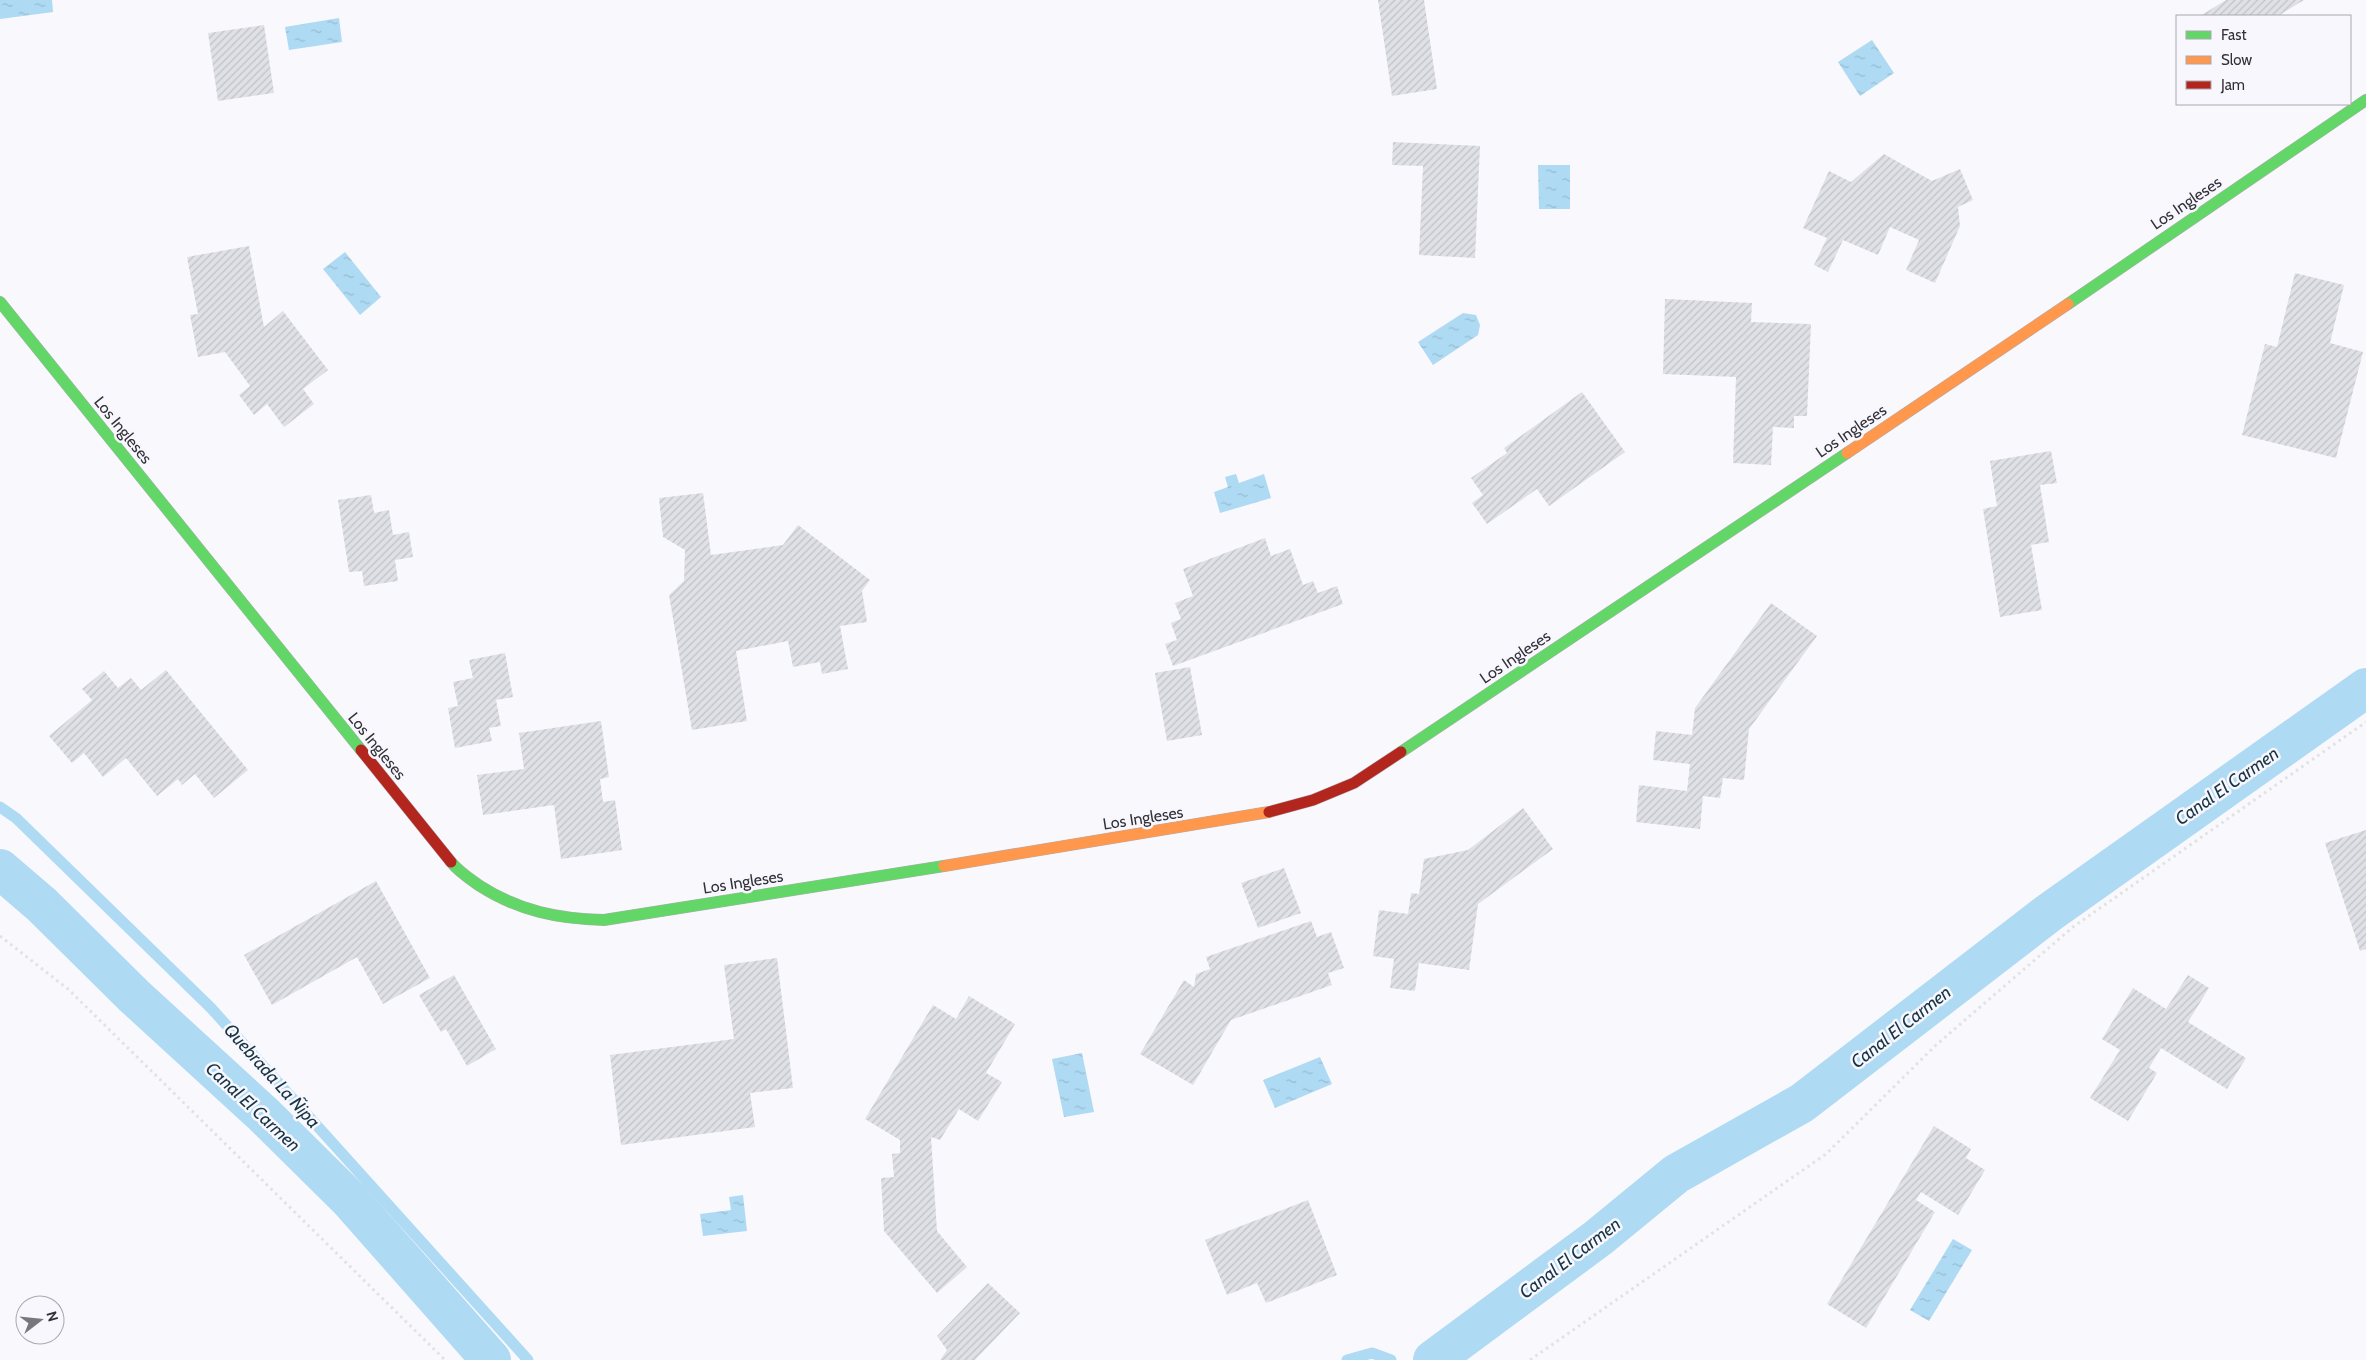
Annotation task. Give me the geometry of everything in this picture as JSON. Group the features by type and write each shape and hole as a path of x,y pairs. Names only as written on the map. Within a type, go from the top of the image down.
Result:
{"street":[{"name":"Los Ingleses","path":"0,302 455,867 493,895 528,911 552,918 578,921 604,920 1241,818 1282,810 1322,797 1346,786 1417,742 2044,320 2366,100"}],"path":[{"path":"1530,1360 1826,1154 1936,1045 2073,927 2366,722"},
{"path":"0,936 68,989 445,1360"}],"water":[{"path":"0,0 52,0 53,12 0,19"},
{"path":"339,18 342,42 289,50 285,27"},
{"path":"1872,40 1894,73 1860,96 1838,62"},
{"path":"1538,165 1570,165 1570,209 1539,209"},
{"path":"345,252 381,297 360,315 323,269"},
{"path":"1463,313 1476,315 1480,325 1478,335 1433,365 1418,342"},
{"path":"1236,474 1239,483 1264,474 1271,498 1220,513 1214,492 1228,487 1225,477"},
{"path":"1082,1053 1094,1112 1064,1117 1052,1059"},
{"path":"1320,1057 1332,1084 1275,1108 1263,1080"},
{"path":"743,1195 747,1231 703,1236 700,1214 731,1210 729,1197"},
{"path":"1953,1239 1972,1250 1929,1321 1910,1310"}],"building":[{"path":"1378,0 1424,0 1437,89 1392,96"},
{"path":"2226,0 2304,0 2280,15 2202,15"},
{"path":"264,25 274,93 218,101 208,33"},
{"path":"1393,142 1480,146 1475,258 1419,255 1423,166 1392,165"},
{"path":"1884,154 1932,181 1960,169 1973,200 1958,207 1960,226 1935,283 1906,270 1919,240 1890,227 1878,255 1843,240 1828,272 1814,265 1827,238 1803,228 1829,171 1851,182"},
{"path":"249,246 264,327 283,311 328,370 303,389 314,404 284,427 267,404 254,415 239,395 250,386 225,352 198,357 190,315 198,314 187,257"},
{"path":"2295,273 2344,285 2330,343 2363,352 2336,458 2242,435 2265,344 2277,347"},
{"path":"1665,299 1752,303 1751,322 1811,324 1807,416 1794,416 1794,428 1773,427 1771,465 1733,463 1736,377 1663,374"},
{"path":"1582,392 1625,452 1549,506 1537,489 1487,524 1472,503 1483,495 1471,478 1507,453 1504,448"},
{"path":"2051,451 2057,483 2040,485 2049,542 2031,545 2042,610 2000,617 1983,509 1997,506 1990,461"},
{"path":"703,493 711,555 783,545 798,525 870,580 862,591 867,622 840,626 848,669 822,674 820,662 793,667 788,641 736,651 747,721 692,730 669,595 684,581 685,550 663,537 659,498"},
{"path":"371,495 374,513 389,510 393,535 409,532 413,557 395,560 398,581 364,586 362,571 349,572 338,500"},
{"path":"1265,538 1271,556 1290,549 1303,585 1313,581 1318,593 1337,586 1343,604 1173,666 1165,644 1177,640 1171,623 1181,619 1175,603 1193,596 1183,569"},
{"path":"1771,603 1817,636 1749,729 1744,780 1723,778 1720,798 1703,796 1700,829 1636,822 1639,785 1687,791 1690,764 1653,760 1656,731 1692,735 1695,708"},
{"path":"505,653 513,697 496,700 501,726 489,728 492,741 455,748 448,708 458,706 453,682 473,678 469,660"},
{"path":"1190,667 1202,735 1167,741 1155,673"},
{"path":"166,670 248,770 214,798 195,774 182,785 178,779 157,796 126,758 103,777 84,753 72,763 49,736 92,700 82,689 104,671 118,688 131,678 141,690"},
{"path":"601,721 609,777 600,779 603,802 615,800 622,850 561,859 554,805 483,815 477,775 524,769 519,733"},
{"path":"1523,808 1553,849 1478,904 1469,970 1419,963 1415,991 1390,988 1394,959 1373,956 1379,910 1408,914 1411,893 1419,894 1424,859 1468,850"},
{"path":"2366,830 2366,949 2360,951 2325,843"},
{"path":"1284,868 1301,913 1258,928 1241,883"},
{"path":"376,881 430,978 383,1004 357,957 272,1005 244,955"},
{"path":"1311,921 1317,937 1331,932 1344,968 1328,973 1332,985 1231,1020 1193,1085 1140,1054 1184,980 1194,987 1196,974 1210,969 1206,957"},
{"path":"777,958 793,1088 750,1093 755,1127 621,1145 610,1055 734,1039 724,965"},
{"path":"454,975 496,1049 467,1066 446,1029 441,1032 419,995"},
{"path":"2188,975 2209,988 2188,1022 2246,1058 2227,1089 2161,1048 2149,1068 2157,1073 2128,1121 2090,1098 2120,1050 2102,1039 2133,988 2166,1009"},
{"path":"969,996 1015,1024 986,1073 1002,1082 978,1121 959,1109 940,1140 931,1137 937,1231 967,1267 937,1293 884,1231 881,1178 894,1177 892,1154 900,1153 900,1140 865,1119 933,1005 956,1019"},
{"path":"1934,1126 1971,1149 1966,1158 1985,1170 1958,1215 1921,1192 1916,1200 1935,1212 1866,1328 1827,1304"},
{"path":"1308,1200 1337,1275 1266,1303 1257,1283 1227,1295 1205,1240"},
{"path":"988,1283 1020,1313 975,1360 940,1360 947,1350 937,1336"}],"waterway":[{"name":"Canal El Carmen","path":"1433,1360 1598,1238 1676,1174 1802,1103 2050,912 2366,688"},
{"name":"Quebrada La Ñipa","path":"0,807 16,818 211,1008 528,1360"},
{"name":"Canal El Carmen","path":"0,869 42,905 134,996 264,1115 350,1200 491,1360"},
{"name":"Quebrada La Ñipa","path":"1347,1360 1372,1353 1391,1360"}],"traffic: fast":[{"path":"2068,304 2366,100"},
{"path":"0,302 361,750"},
{"path":"1401,752 1847,453"},
{"path":"451,862 480,886 510,902 555,915 604,920 944,866"}],"traffic: slow":[{"path":"1847,453 2068,304"},
{"path":"944,866 1269,812"}],"traffic: jam":[{"path":"361,750 451,862"},
{"path":"1269,812 1313,800 1354,783 1401,752"}]}
